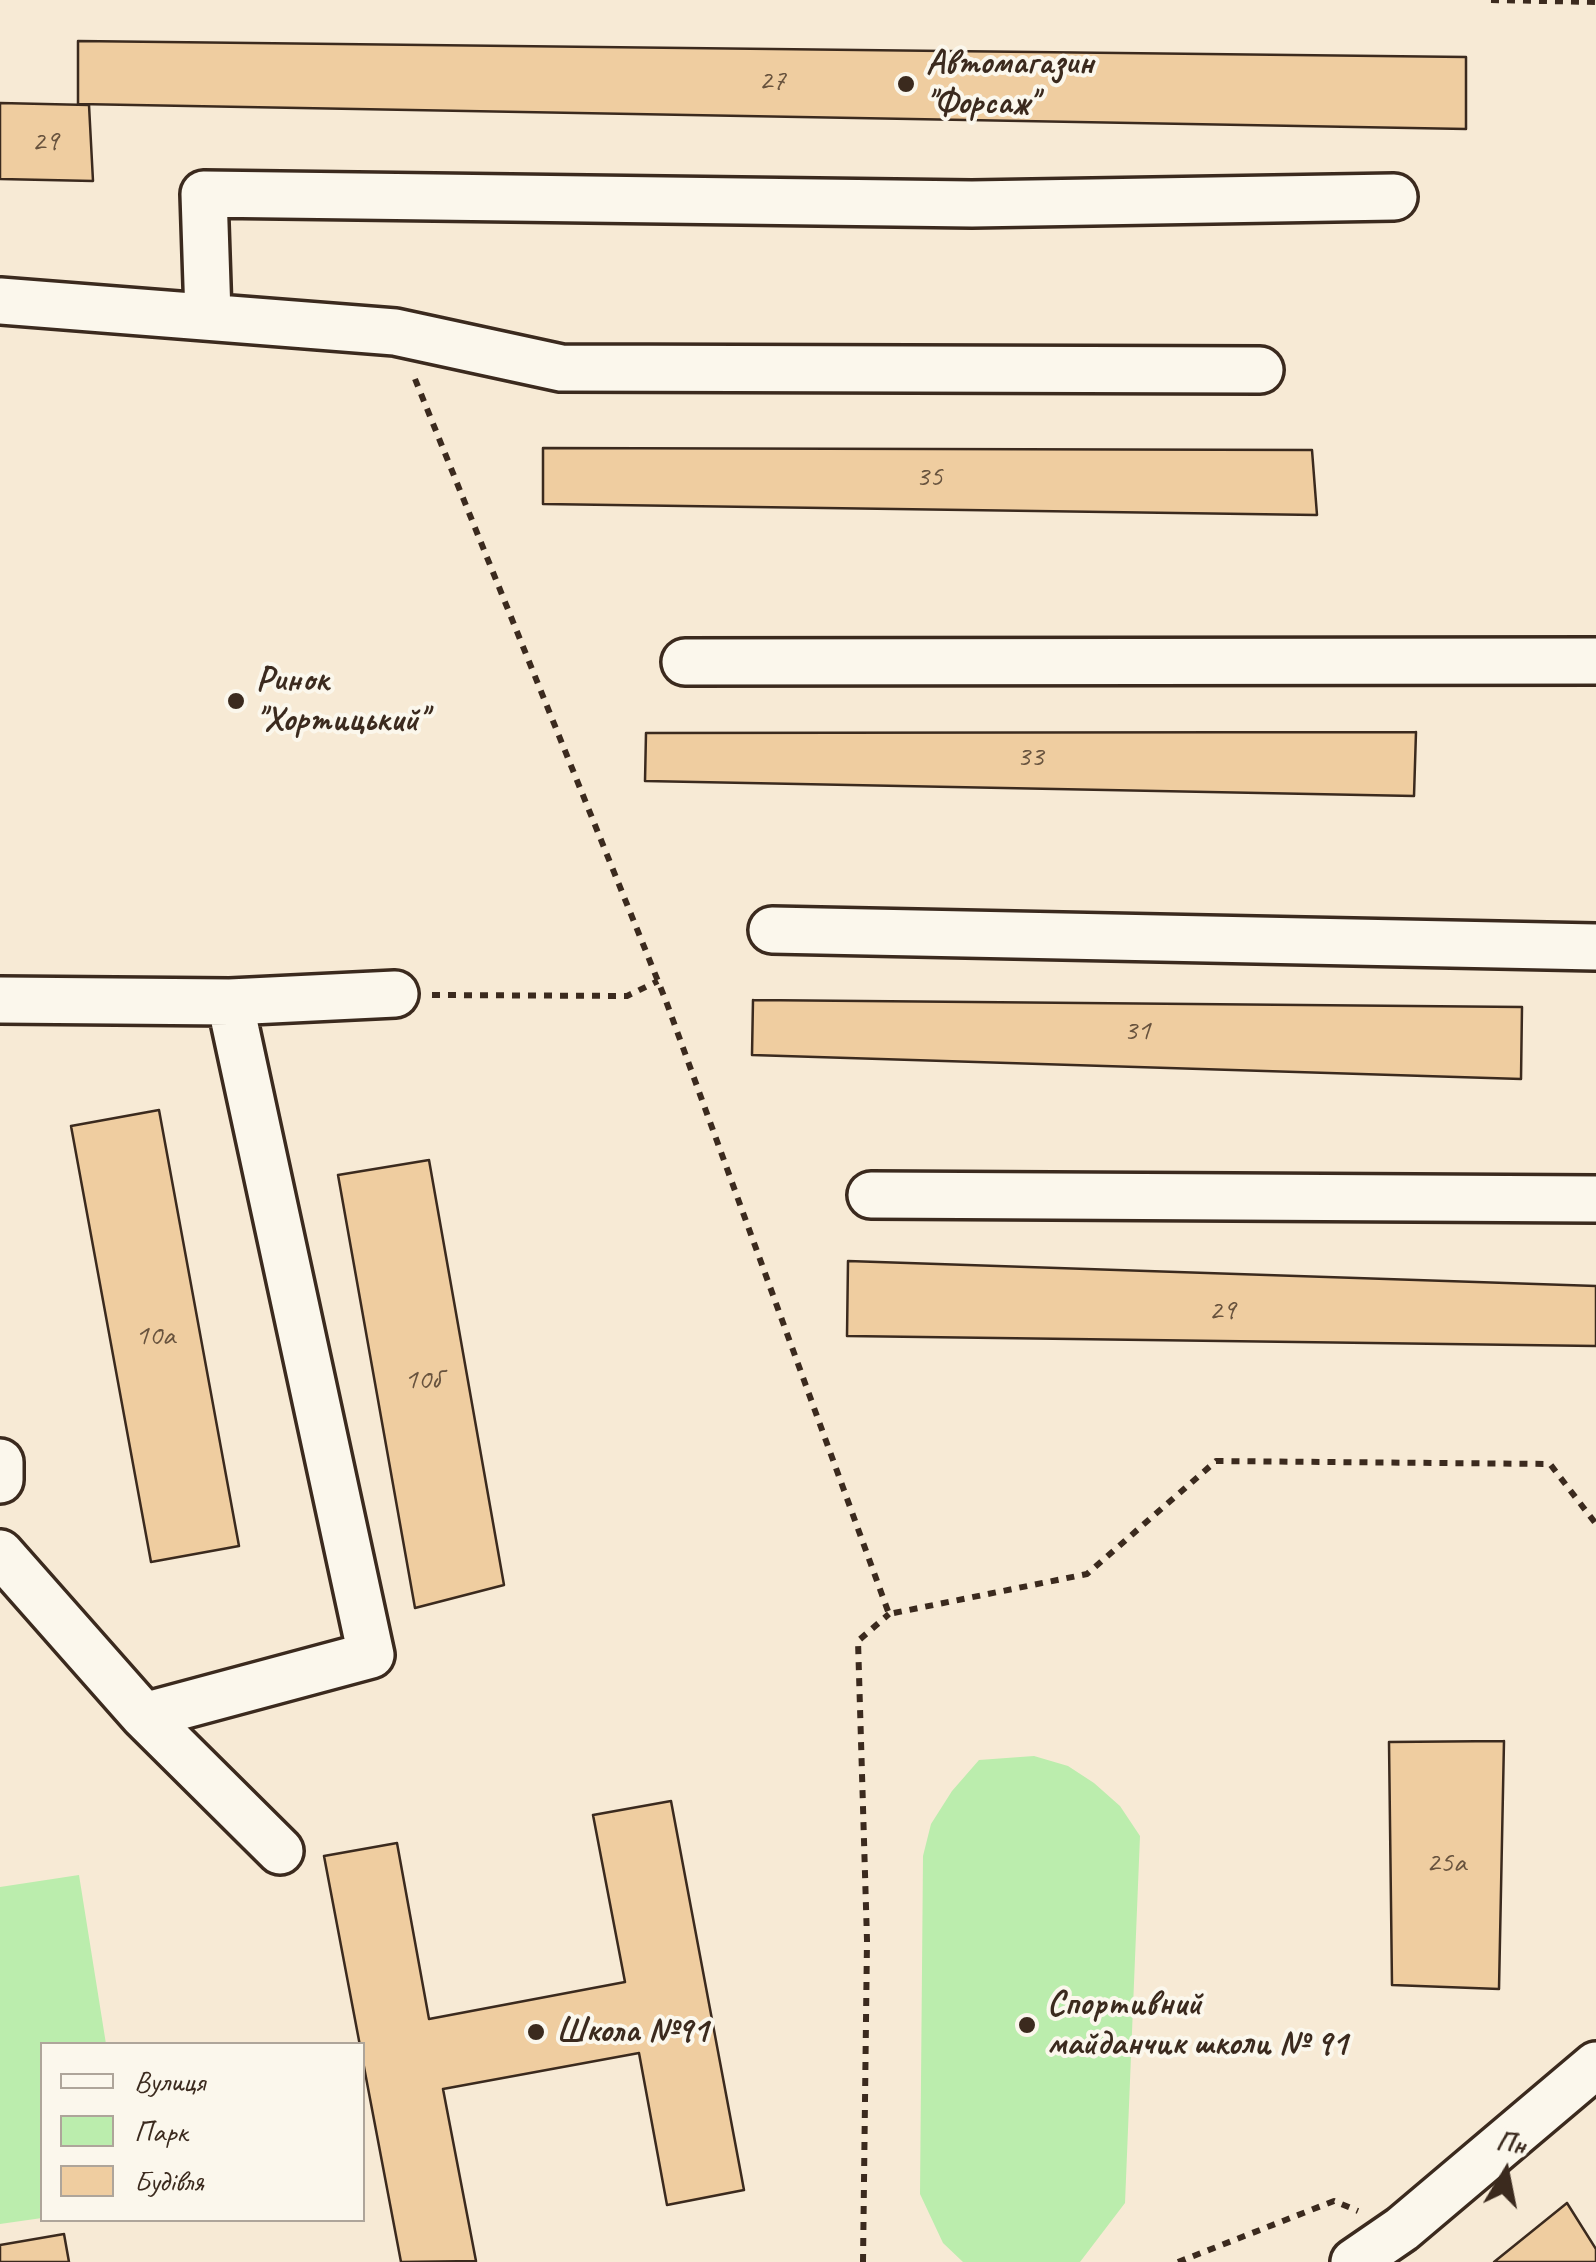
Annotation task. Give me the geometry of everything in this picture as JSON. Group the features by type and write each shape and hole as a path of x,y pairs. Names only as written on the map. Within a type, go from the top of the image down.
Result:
{"lane":[{"path":"208,315 204,194 972,204 1394,197"},
{"path":"0,301 395,332 561,368 1260,370"},
{"path":"685,662 1596,660"},
{"path":"772,930 1596,947"},
{"path":"0,1000 230,1002 396,994"},
{"path":"144,1716 371,1655 230,1002"},
{"path":"871,1196 1596,1199"},
{"path":"0,1462 0,1480"},
{"path":"0,1553 144,1716 280,1851"},
{"path":"1354,2262 1402,2229 1596,2065"}],"path":[{"path":"1492,0 1596,2"},
{"path":"396,994 627,996 658,981"},
{"path":"863,2262 867,1940 858,1641 889,1614"},
{"path":"1178,2262 1334,2202 1402,2229"}],"green space":[{"name":"Спортивний майданчик школи № 91","path":"1034,1756 1068,1766 1094,1783 1120,1806 1140,1836 1125,2203 1080,2262 963,2262 943,2243 920,2194 923,1856 931,1824 979,1760"},
{"path":"79,1875 106,2042 40,2042 40,2218 0,2224 0,1887"}],"building":[{"path":"78,41 1466,57 1466,129 78,104"},
{"path":"0,103 89,105 93,181 0,179"},
{"path":"543,448 1312,450 1317,515 543,504"},
{"path":"1416,732 1414,796 645,781 646,733"},
{"path":"753,1000 1522,1007 1521,1079 752,1055"},
{"path":"159,1110 239,1546 151,1562 71,1126"},
{"path":"429,1160 504,1585 415,1608 338,1175"},
{"path":"848,1261 1596,1286 1596,1346 847,1336"},
{"path":"1504,1741 1499,1989 1392,1985 1389,1742"},
{"name":"Школа №91","path":"671,1801 744,2190 667,2205 639,2053 443,2089 476,2261 401,2262 365,2072 365,2042 359,2042 324,1856 397,1843 429,2019 625,1982 593,1815"},
{"path":"1567,2203 1596,2249 1596,2262 1494,2262"},
{"path":"64,2234 69,2262 0,2262 0,2245"}],"place":[{"name":"Автомагазин \"Форсаж\"","path":"906,84"},
{"name":"Ринок \"Хортицький\"","path":"236,701"},
{"name":"Спортивний майданчик школи № 91","path":"1027,2025"},
{"name":"Школа №91","path":"536,2032"}]}
